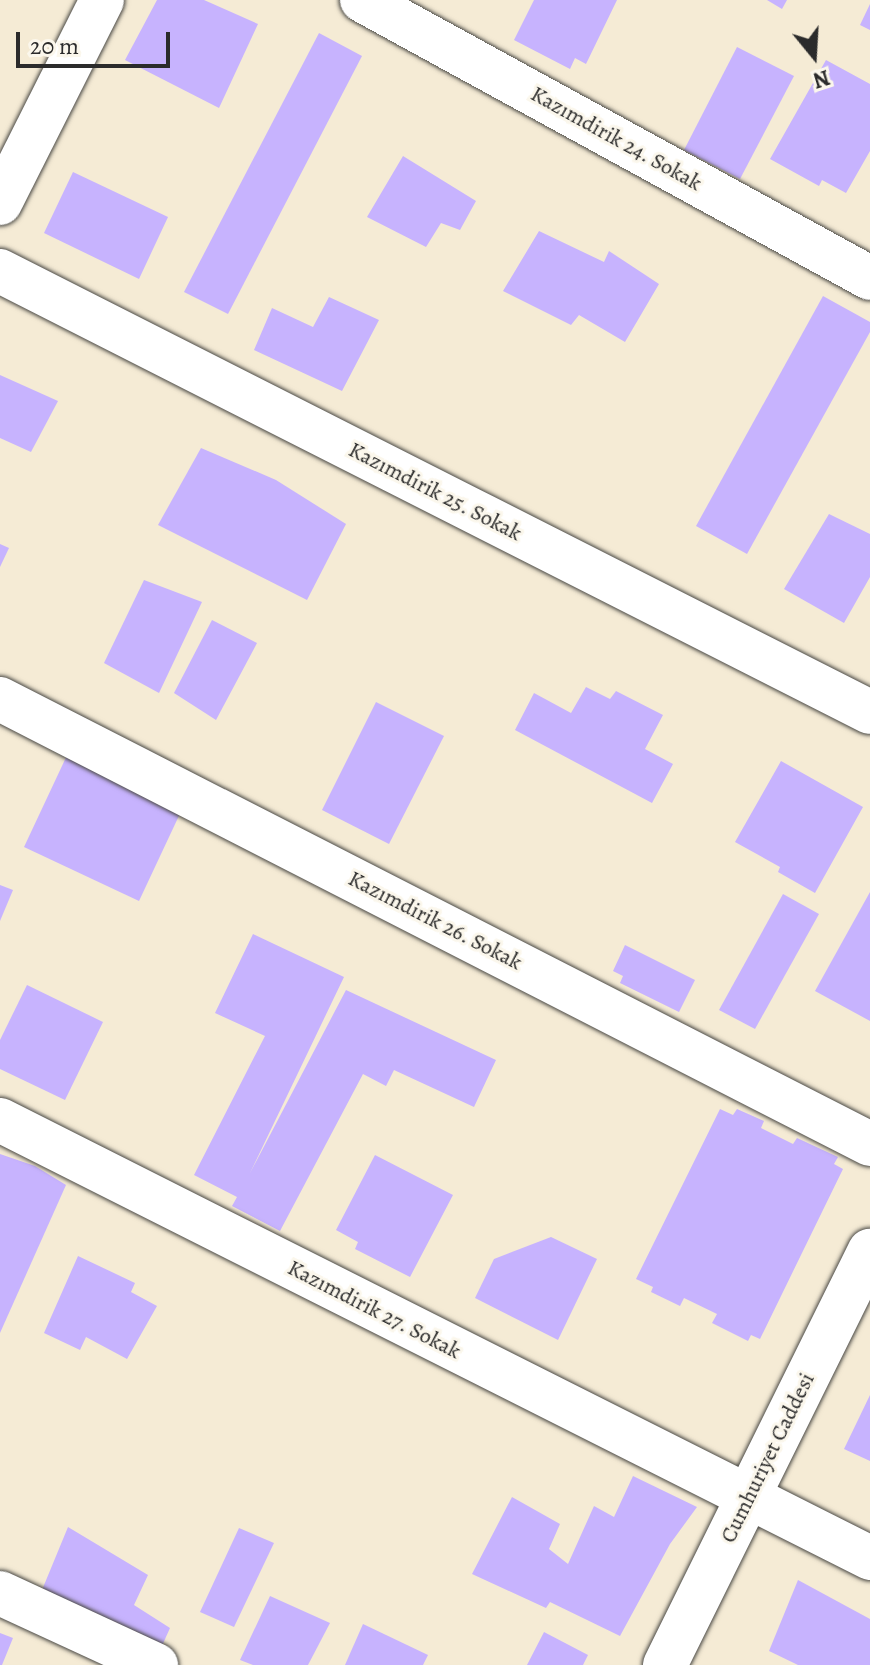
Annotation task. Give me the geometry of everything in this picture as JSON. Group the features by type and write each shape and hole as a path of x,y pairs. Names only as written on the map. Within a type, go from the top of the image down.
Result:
{"street":[{"path":"0,203 102,0"},
{"name":"Kazımdirik 24. Sokak","path":"362,0 870,278"},
{"name":"Kazımdirik 25. Sokak","path":"0,271 870,712"},
{"name":"Kazımdirik 26. Sokak","path":"0,699 870,1144"},
{"name":"Kazımdirik 27. Sokak","path":"0,1120 747,1499 870,1558"},
{"name":"Cumhuriyet Caddesi","path":"665,1665 870,1251"},
{"path":"0,1593 156,1665"}],"building":[{"path":"157,0 204,0 258,24 219,108 125,60"},
{"path":"534,0 617,0 586,64 575,58 570,69 514,40"},
{"path":"767,0 787,0 782,9"},
{"path":"870,4 870,30 860,25"},
{"path":"319,33 362,56 228,314 184,292"},
{"path":"737,47 794,76 740,179 684,150"},
{"path":"826,60 870,84 870,151 846,193 822,180 819,186 770,159"},
{"path":"403,156 476,201 460,230 441,223 426,247 367,217"},
{"path":"73,172 168,217 139,279 44,233"},
{"path":"539,231 604,262 609,251 659,284 625,342 579,315 571,325 503,291"},
{"path":"823,296 870,322 870,332 747,554 696,526"},
{"path":"329,297 379,320 342,391 254,350 272,308 313,327"},
{"path":"0,375 58,401 31,452 0,438"},
{"path":"201,448 276,480 346,524 307,600 158,525"},
{"path":"829,514 870,534 870,577 844,623 784,589"},
{"path":"0,544 9,548 0,567"},
{"path":"144,580 202,602 159,693 104,663"},
{"path":"212,620 257,643 216,720 174,693"},
{"path":"586,687 610,699 616,691 663,715 645,749 673,764 652,803 515,730 534,693 571,713"},
{"path":"376,702 444,736 389,844 322,810"},
{"path":"69,751 184,805 139,901 24,847"},
{"path":"781,761 863,807 815,893 778,872 780,867 735,842"},
{"path":"0,885 13,890 0,921"},
{"path":"870,892 870,1021 815,991"},
{"path":"783,894 819,914 755,1029 719,1010"},
{"path":"253,934 344,977 250,1173 346,990 496,1060 474,1107 394,1070 386,1086 363,1074 280,1231 232,1206 237,1197 194,1175 265,1036 215,1013"},
{"path":"625,945 695,980 679,1012 620,983 623,976 613,971"},
{"path":"27,985 103,1022 65,1100 0,1069 0,1040"},
{"path":"720,1109 733,1115 737,1109 764,1121 761,1128 793,1144 797,1138 838,1157 834,1164 843,1169 760,1339 751,1335 748,1341 712,1323 717,1314 684,1298 680,1306 651,1292 653,1287 636,1279"},
{"path":"0,1154 35,1166 66,1185 0,1333"},
{"path":"375,1155 453,1195 410,1277 355,1249 358,1242 336,1230"},
{"path":"551,1237 597,1259 558,1340 475,1298 494,1259"},
{"path":"78,1256 135,1283 131,1292 157,1306 127,1359 86,1337 80,1350 44,1333"},
{"path":"870,1395 870,1461 844,1449"},
{"path":"633,1476 697,1507 670,1544 620,1636 550,1602 546,1608 472,1574 512,1497 560,1524 549,1549 568,1564 594,1506 614,1517"},
{"path":"68,1527 148,1575 134,1605 170,1628 161,1648 42,1590"},
{"path":"239,1528 274,1543 234,1627 200,1612"},
{"path":"798,1580 870,1619 870,1665 798,1665 769,1651"},
{"path":"270,1596 330,1623 308,1665 253,1665 240,1660"},
{"path":"363,1624 428,1655 423,1665 345,1665"},
{"path":"544,1632 588,1655 583,1665 527,1665"},
{"path":"0,1633 13,1638 2,1665 0,1665"}]}
